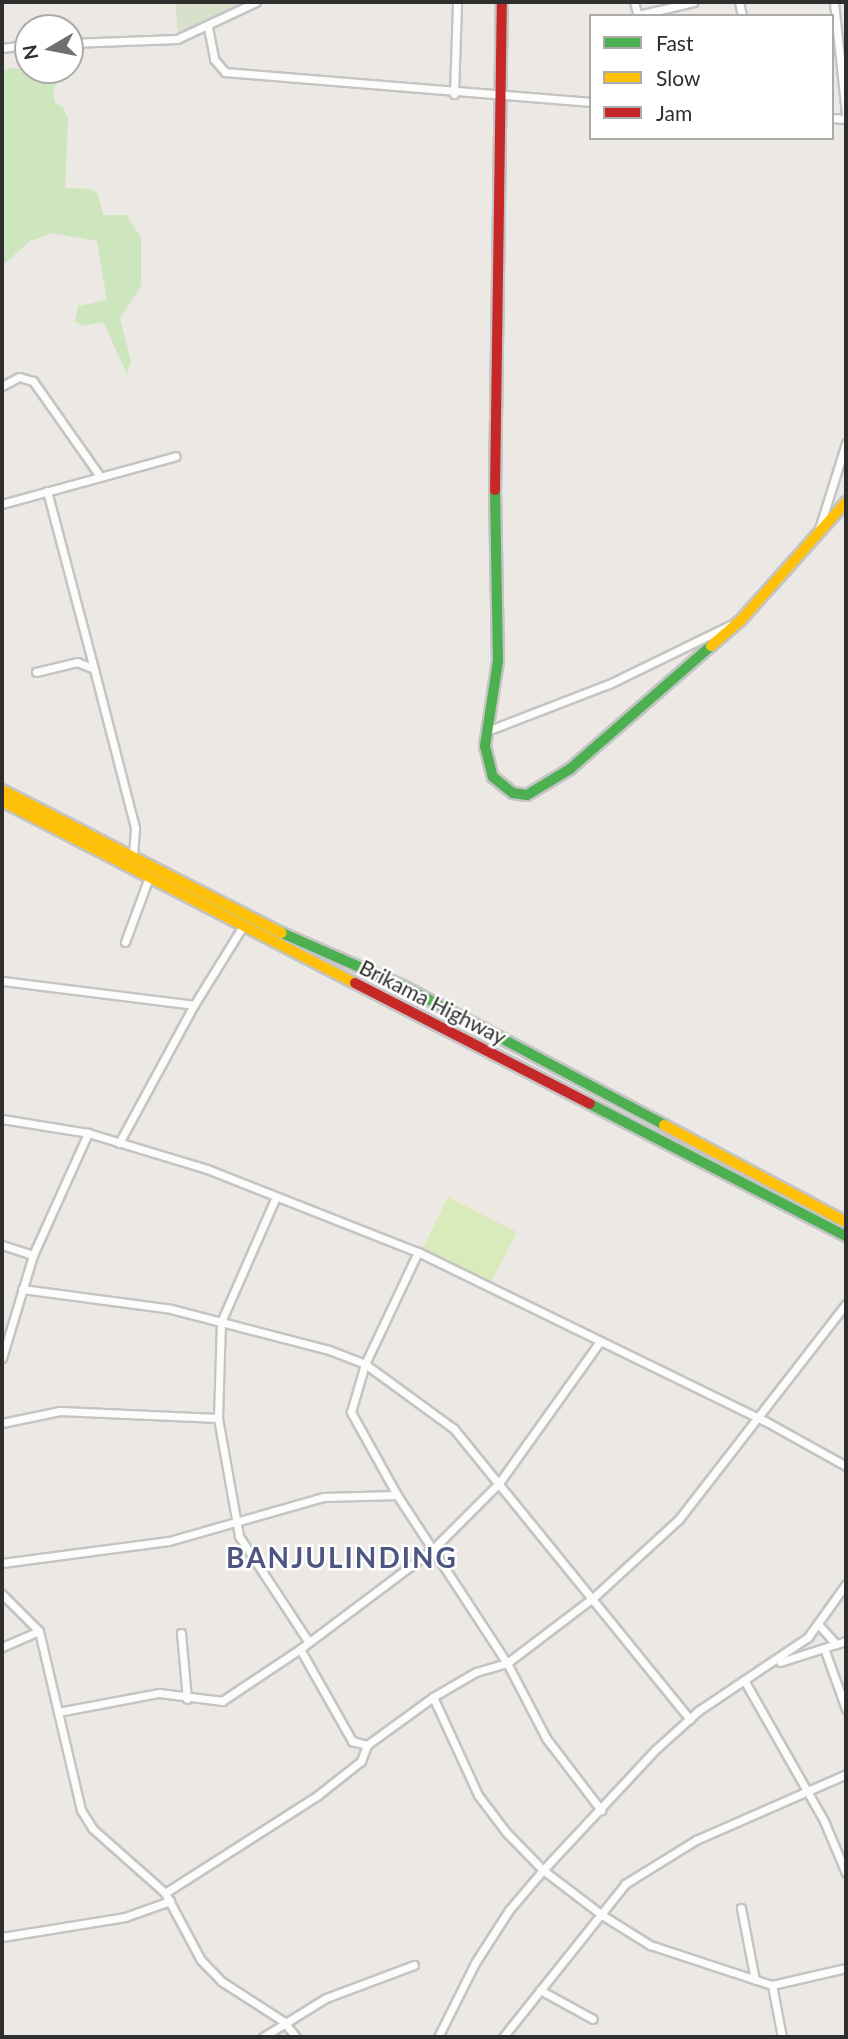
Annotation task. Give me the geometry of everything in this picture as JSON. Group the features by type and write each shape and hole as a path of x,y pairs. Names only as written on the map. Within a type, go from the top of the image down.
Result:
{"main road":[{"path":"502,2 497,97 498,661 485,746 493,777 513,793 527,794 570,769 623,727 741,620 819,529 846,502"},
{"name":"Brikama Highway","path":"2,790 130,861 149,877 846,1236"},
{"name":"Brikama Highway","path":"2,802 405,988 846,1222"}],"street":[{"path":"84,42 177,39 208,27 256,2"},
{"path":"453,94 457,2"},
{"path":"642,14 694,2"},
{"path":"834,2 846,117"},
{"path":"208,27 214,59 225,72 453,94 589,102"},
{"path":"2,386 19,377 33,381 99,475"},
{"path":"819,529 846,443"},
{"path":"2,504 99,475 176,456"},
{"path":"47,491 135,828 130,861"},
{"path":"487,731 609,684 741,620"},
{"path":"36,672 77,662 94,669"},
{"path":"125,942 149,877"},
{"path":"119,1143 194,1005 243,926"},
{"path":"2,981 194,1005"},
{"path":"2,1119 88,1133 207,1169 275,1199 418,1252 599,1343 759,1418 846,1466"},
{"path":"2,1358 33,1255 88,1133"},
{"path":"275,1199 221,1322 218,1418 239,1536 308,1641"},
{"path":"2,1245 33,1255"},
{"path":"418,1252 365,1364 351,1412 397,1495 507,1663 546,1738 601,1810"},
{"path":"22,1289 171,1309 329,1350 365,1364 454,1429 594,1597 690,1719"},
{"path":"165,1893 317,1795 360,1761 367,1745 433,1697 476,1672 507,1663 594,1597 679,1519 846,1304"},
{"path":"58,1712 159,1693 187,1699 222,1701 300,1649 433,1549 499,1483 599,1343"},
{"path":"2,1423 60,1411 218,1418"},
{"path":"2,1563 169,1541 323,1497 357,1493 397,1495"},
{"path":"773,1665 818,1624 846,1584"},
{"path":"2,1594 39,1631 87,1820 165,1893 201,1959 221,1981 283,2021 296,2037"},
{"path":"818,1624 836,1644"},
{"path":"2,1647 39,1631"},
{"path":"181,1633 187,1699"},
{"path":"438,2037 475,1963 509,1910 655,1750 690,1719 744,1680 773,1665 846,1641"},
{"path":"824,1648 846,1709"},
{"path":"300,1649 352,1741 367,1745"},
{"path":"744,1680 808,1792 846,1873"},
{"path":"433,1697 478,1795 506,1832 543,1870 602,1915 649,1945 772,1985 846,1968"},
{"path":"503,2037 625,1884 666,1858 846,1774"},
{"path":"2,1937 125,1917 170,1901"},
{"path":"741,1908 755,1980"},
{"path":"263,2037 283,2021 326,1998 414,1965"},
{"path":"772,1985 782,2037"},
{"path":"540,1990 593,2019"}],"green space":[{"path":"175,2 244,2 178,33"},
{"path":"8,68 14,68 14,84 56,84 53,91 55,102 63,107 68,119 65,188 91,189 98,194 103,215 126,215 141,238 141,286 120,318 131,362 127,374 103,322 82,326 75,321 78,306 107,300 97,241 53,233 30,241 2,266 2,72"},
{"path":"448,1197 517,1232 491,1282 423,1248"}],"traffic: fast":[{"path":"495,490 498,661 485,746 493,777 513,793 527,795 570,769 711,646"},
{"path":"282,933 405,987 664,1125"},
{"path":"590,1104 846,1236"}],"traffic: slow":[{"path":"711,646 741,620 846,502"},
{"path":"2,790 282,933"},
{"path":"2,801 355,983"},
{"path":"664,1125 846,1222"}],"traffic: jam":[{"path":"495,490 502,2"},
{"path":"355,983 590,1104"}],"district":[{"name":"BANJULINDING","path":"342,1557"}]}
